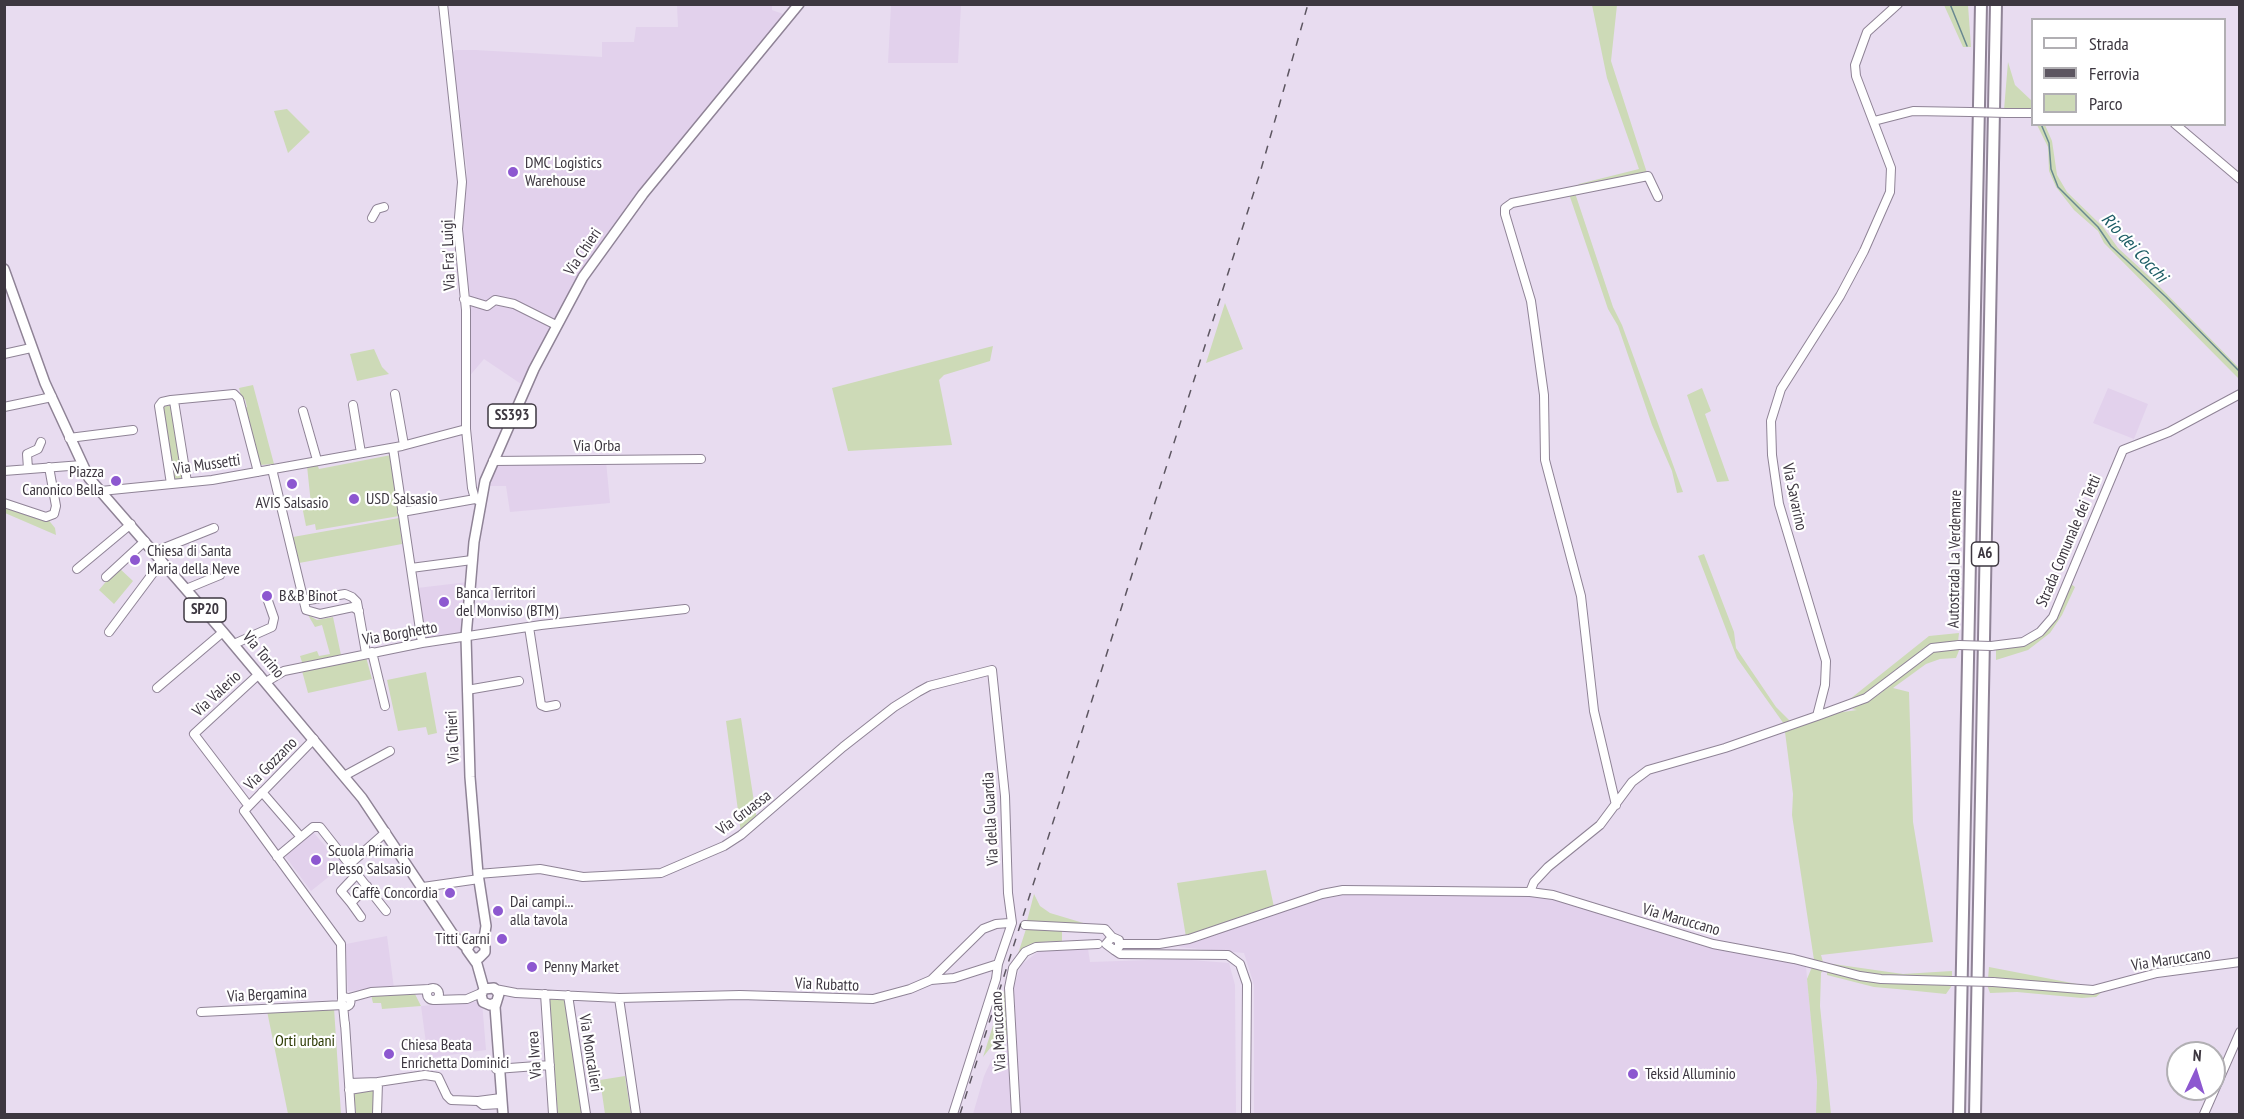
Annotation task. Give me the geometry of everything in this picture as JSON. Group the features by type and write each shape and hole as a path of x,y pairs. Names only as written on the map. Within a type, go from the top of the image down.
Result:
{"highway":[{"name":"Autostrada La Verdemare","path":"1959,1114 1981,4"},
{"name":"Autostrada La Verdemare","path":"1975,1114 1996,4"}],"main road":[{"name":"Via Chieri","path":"489,996 483,955 474,943 486,926 478,876 466,690 466,637 477,500 556,325 583,277 643,194 798,4"},
{"name":"Via Torino","path":"4,269 31,348 82,465 101,491 234,644 344,776 386,831 450,927 474,943"},
{"path":"474,943 467,953 473,958 489,996 501,1114"},
{"path":"473,958 483,955"}],"street":[{"name":"Via Fra' Luigi","path":"442,4 462,182 458,229 464,300 466,429 477,500"},
{"name":"Via Savarino","path":"1817,716 1825,685 1826,661 1779,504 1772,455 1771,421 1781,389 1840,296 1864,251 1890,192 1890,168 1856,76 1858,52 1867,32 1898,4"},
{"path":"1874,121 1913,111 2031,113"},
{"path":"2177,126 2240,179"},
{"path":"1616,805 1594,711 1581,596 1545,460 1544,395 1531,301 1505,208 1512,203 1647,176 1658,197"},
{"path":"372,218 378,209 384,207"},
{"path":"464,300 487,306 495,300 514,304 556,325"},
{"path":"4,354 31,348"},
{"path":"171,484 159,405 162,402 231,393 237,396 258,472"},
{"path":"395,394 404,445"},
{"name":"Strada Comunale dei Tetti","path":"1817,716 1866,698 1932,648 1959,645 1991,646 2023,642 2040,632 2053,617 2123,450 2169,432 2240,394"},
{"path":"4,407 52,397"},
{"path":"174,401 188,482"},
{"path":"353,405 361,453"},
{"path":"303,411 317,460"},
{"name":"Via Mussetti","path":"101,491 258,472 393,448 466,429"},
{"path":"69,438 133,430"},
{"path":"28,469 27,454 38,449 41,442"},
{"path":"393,448 422,643"},
{"name":"Via Orba","path":"493,461 701,459"},
{"path":"4,471 82,465"},
{"path":"4,503 46,517 54,514 56,506 49,467"},
{"path":"272,469 301,597 306,610 311,613 355,606"},
{"path":"402,512 477,500"},
{"path":"77,569 131,524"},
{"path":"154,552 214,528"},
{"path":"106,577 145,541"},
{"path":"411,568 472,560"},
{"path":"109,632 162,561"},
{"path":"186,589 220,575"},
{"path":"301,597 311,600 345,594 355,606 385,706"},
{"path":"234,644 272,627 273,618 267,598"},
{"path":"311,600 311,613"},
{"name":"Via Borghetto","path":"266,682 284,671 369,652 529,627 685,609"},
{"path":"529,627 541,705 546,707 556,705"},
{"path":"157,688 223,632"},
{"name":"Via Gruassa","path":"423,887 478,876 540,869 583,877 661,873 724,846 741,836 843,747 894,707 929,687 992,670"},
{"name":"Via della Guardia","path":"953,1114 1012,923 1008,893 1005,796 992,670"},
{"name":"Via Valerio","path":"247,806 194,734 259,674"},
{"path":"466,690 519,681"},
{"path":"1530,892 1534,882 1548,867 1586,838 1616,805 1632,782 1648,770 1725,748 1817,716"},
{"name":"Via Gozzano","path":"247,806 314,739"},
{"path":"344,776 390,751"},
{"path":"262,792 300,836"},
{"path":"247,806 244,811 246,816 341,944 351,1114"},
{"path":"277,857 300,836 313,827 320,827 386,910"},
{"path":"350,864 386,831"},
{"path":"357,874 342,891 361,917"},
{"path":"351,903 367,886"},
{"name":"Via Maruccano","path":"1120,944 1159,944 1189,939 1322,894 1343,890 1530,892 1553,895 1713,944 1794,959 1881,979 1993,982 2093,990 2157,973 2240,962"},
{"name":"Via Rubatto","path":"489,996 516,993 619,998 740,995 864,1000 910,989 931,980 984,929 996,924 1009,923"},
{"path":"1025,925 1105,929 1112,937 1119,939 1120,944 1114,950"},
{"path":"1112,937 1106,944 1120,954 1228,955 1240,964 1247,984 1246,1114"},
{"name":"Via Maruccano","path":"1016,1114 1009,988 1013,968 1025,952 1036,947 1098,944"},
{"path":"931,980 954,978 998,964"},
{"path":"344,1000 361,993 410,989 428,993 435,988 438,997 451,1000 489,996"},
{"name":"Via Ivrea","path":"545,994 553,1114"},
{"name":"Via Moncalieri","path":"568,995 586,1114"},
{"path":"619,998 636,1114"},
{"name":"Via Bergamina","path":"201,1012 344,1000"},
{"path":"2204,1114 2240,1032"},
{"path":"498,1069 550,1065"},
{"path":"349,1087 374,1086 378,1082 432,1074 439,1078 451,1100 500,1101"},
{"path":"377,1114 378,1082"}],"shaded area":[{"path":"677,5 772,5 772,10 786,15 593,258 524,386 484,359 467,379 462,231 467,169 450,55 455,50 475,50 602,57 602,42 634,42 636,27 678,27"},
{"path":"891,5 961,5 958,63 888,63"},
{"path":"2108,388 2148,404 2134,439 2093,423"},
{"path":"606,461 610,503 510,512 506,486 489,486 496,466"},
{"path":"468,582 463,634 423,640 417,588"},
{"name":"Scuola Primaria Plesso Salsasio","path":"313,832 334,856 341,853 346,863 311,891 285,856"},
{"path":"1350,894 1544,896 1709,948 1762,955 1806,967 1817,1082 1816,1114 1254,1114 1254,985 1244,953 1178,947 1312,901"},
{"path":"387,936 394,988 348,991 346,944"},
{"path":"1088,949 1090,962 1179,959 1229,963 1235,985 1236,1114 1020,1114 1014,986 1021,965 1039,951"},
{"path":"482,1002 486,1050 428,1058 421,1006"},
{"path":"1009,1047 1012,1114 973,1114 984,1076 992,1059"}],"green space":[{"path":"1592,5 1617,5 1611,61 1647,173 1574,189 1579,184 1639,169 1607,78"},
{"path":"1944,5 1968,5 1971,47 1963,47"},
{"path":"2008,62 2015,85 2031,100 2031,110 2004,110"},
{"path":"287,109 310,132 288,153 274,111"},
{"path":"2038,126 2045,126 2052,141 2057,175 2067,192 2103,227 2118,248 2154,281 2239,368 2239,379 2104,243 2098,231 2074,210 2056,187 2049,171 2048,147"},
{"path":"1575,193 1613,307 1622,325 1683,492 1677,493 1672,471 1652,425 1618,326 1608,309 1569,194"},
{"path":"1225,303 1243,349 1206,363"},
{"path":"993,346 990,361 944,375 939,380 952,445 848,451 832,388"},
{"path":"374,349 382,367 389,374 357,381 350,354"},
{"path":"253,385 274,464 260,465 244,408 247,407 245,399 242,400 239,388"},
{"path":"1702,388 1711,411 1705,414 1729,481 1717,482 1687,395"},
{"path":"173,405 176,438 185,478 171,480 161,407"},
{"name":"USD Salsasio","path":"391,455 399,516 316,530 315,524 306,526 302,506 311,504 307,466 317,464 319,469"},
{"path":"5,505 47,518 55,528 56,535 5,513"},
{"path":"399,518 402,544 299,563 293,537"},
{"path":"1704,554 1734,632 1736,648 1776,707 1792,723 1784,724 1737,658 1698,556"},
{"path":"118,567 133,581 114,604 99,590"},
{"path":"2071,584 2075,587 2062,615 2050,633 2028,650 1996,660 1996,649 2022,646 2045,631 2054,620"},
{"path":"308,615 317,620 333,617 341,655 303,665 300,656 317,651 319,656 330,654 322,625 315,627"},
{"path":"1959,633 1958,642 1938,644 1871,693 1840,707 1929,636"},
{"path":"1940,648 1960,648 1956,658 1940,659 1926,664 1893,688 1909,692 1913,822 1933,942 1821,955 1823,962 1814,960 1792,815 1793,794 1785,732 1836,713 1857,710 1852,709 1878,695 1925,657"},
{"path":"366,657 372,679 308,693 302,671"},
{"path":"426,672 437,733 428,735 426,727 398,731 387,680"},
{"path":"741,718 757,821 741,833 726,721"},
{"path":"1266,870 1274,907 1186,937 1177,883"},
{"path":"1034,894 1040,906 1050,913 1090,925 1027,921"},
{"path":"1026,929 1062,931 1062,941 1041,942 1028,946 1017,957"},
{"path":"1833,964 1903,974 1952,971 1952,978 1879,977 1833,966"},
{"path":"1812,967 1824,969 1821,973 1820,1006 1831,1114 1816,1114 1817,1082 1807,979"},
{"path":"1989,967 2082,985 2082,988 2019,979 1988,979"},
{"path":"1827,969 1953,984 1946,994 1874,987 1827,975"},
{"path":"1006,985 1009,1033 995,1042 983,1057"},
{"path":"1987,985 2103,991 2096,997 2082,998 2017,992 1990,993"},
{"path":"414,992 421,1006 382,1009 381,1003 373,1003 371,995"},
{"path":"548,998 566,999 582,1114 558,1114"},
{"name":"Orti urbani","path":"334,1008 341,1114 288,1114 267,1011"},
{"path":"625,1076 631,1114 605,1114 600,1080"},
{"path":"373,1091 373,1114 356,1114 354,1092"}],"waterway":[{"name":"Rio dei Cocchi","path":"1950,4 1967,46"},
{"name":"Rio dei Cocchi","path":"2042,126 2049,143 2051,169 2058,187 2098,227 2111,246 2166,297 2240,372"}],"railway":[{"path":"960,1114 1260,173 1308,4"}],"place":[{"name":"DMC Logistics Warehouse","path":"513,172"},
{"name":"Piazza Canonico Bella","path":"116,481"},
{"name":"AVIS Salsasio","path":"292,484"},
{"name":"USD Salsasio","path":"354,499"},
{"name":"Chiesa di Santa Maria della Neve","path":"135,560"},
{"name":"B&B Binot","path":"267,596"},
{"name":"Banca Territori del Monviso (BTM)","path":"444,602"},
{"name":"Scuola Primaria Plesso Salsasio","path":"316,860"},
{"name":"Caffè Concordia","path":"450,893"},
{"name":"Dai campi... alla tavola","path":"498,911"},
{"name":"Titti Carni","path":"502,939"},
{"name":"Penny Market","path":"532,967"},
{"name":"Chiesa Beata Enrichetta Dominici","path":"389,1054"},
{"name":"Teksid Alluminio","path":"1633,1074"}]}
